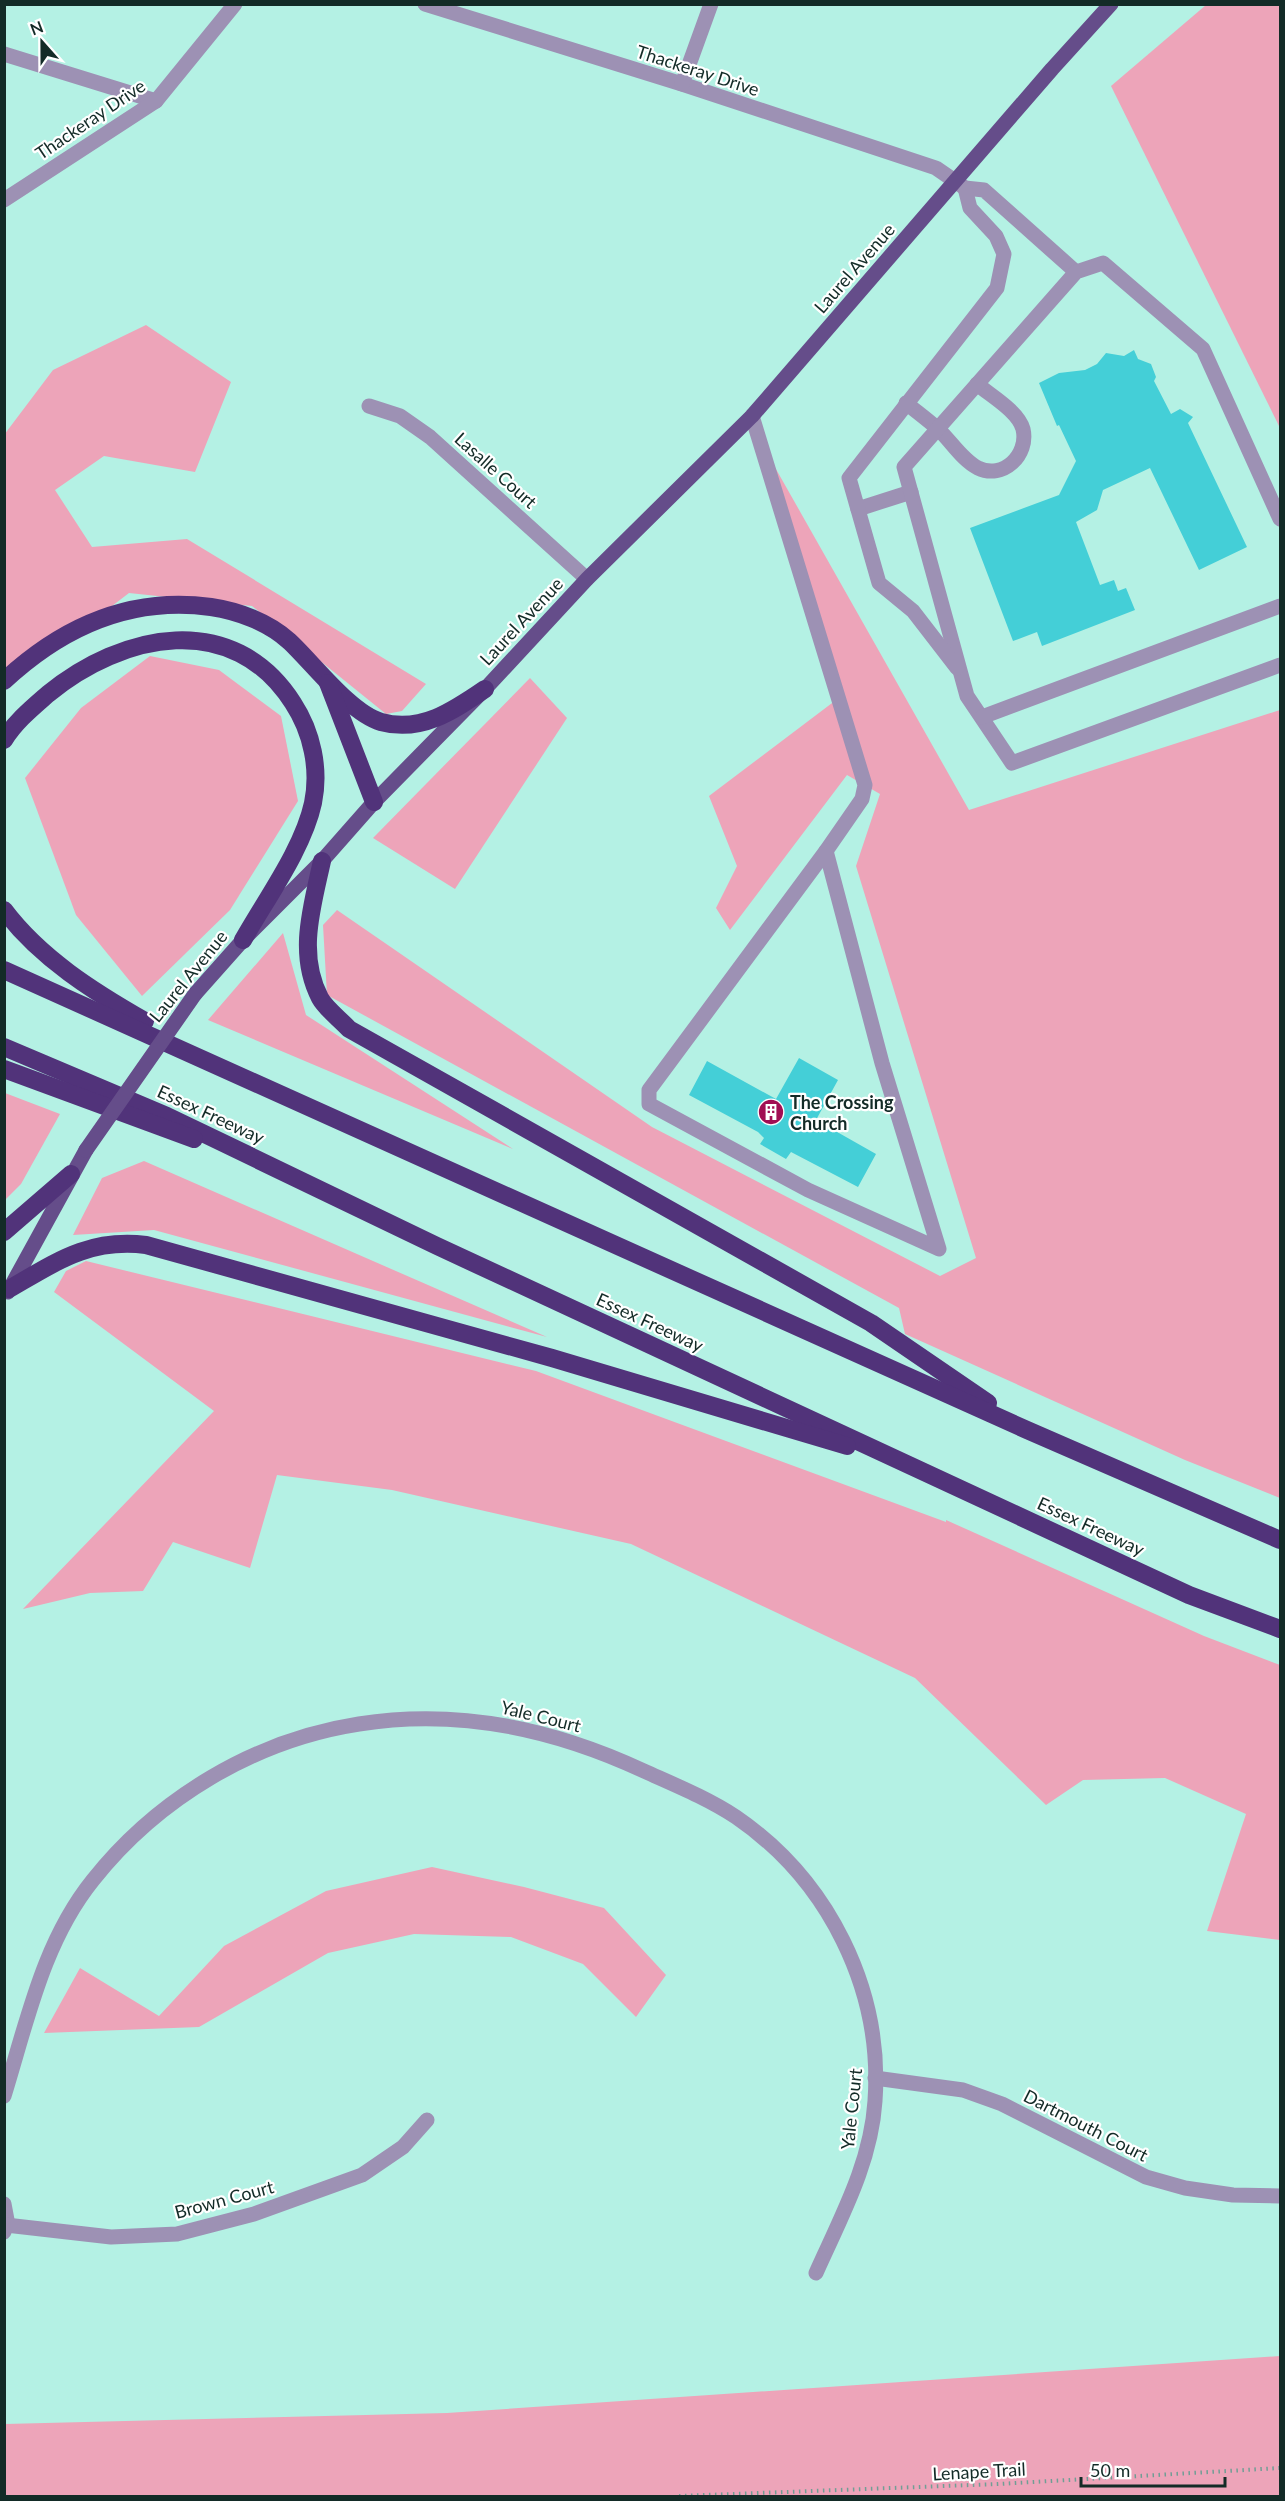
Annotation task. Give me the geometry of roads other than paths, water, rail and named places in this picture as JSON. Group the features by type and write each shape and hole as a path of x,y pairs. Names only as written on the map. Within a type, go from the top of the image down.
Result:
{"highway":[{"path":"4,681 21,665 83,626 108,615 168,603 226,609 246,616 288,640 327,682 373,719 396,725 411,725 446,715 485,689"},
{"path":"4,740 20,720 62,682 109,655 148,642 166,639 204,642 240,653 272,676 286,691 306,725 314,757 315,789 313,804 298,843 243,940"},
{"path":"327,682 374,802"},
{"path":"322,861 306,936 311,974 321,999 349,1029 871,1323 1027,1430"},
{"path":"4,910 19,929 93,992 240,1075"},
{"path":"4,970 1027,1430 1281,1540"},
{"name":"Essex Freeway","path":"4,1047 167,1116 458,1256 1189,1595 1281,1629"},
{"path":"4,1069 163,1130 261,1160"},
{"path":"4,1232 71,1174"},
{"path":"7,1293 65,1257 86,1248 108,1243 146,1245 552,1358 904,1462"}],"main road":[{"name":"Laurel Avenue","path":"7,1293 86,1150 195,994 243,940 322,861 374,802 485,689 586,579 752,416 961,184 1111,4"}],"street":[{"name":"Thackeray Drive","path":"4,200 156,101 235,4"},
{"name":"Thackeray Drive","path":"425,4 682,84 936,168 961,184 984,190 1076,272"},
{"path":"682,84 711,4"},
{"path":"4,54 156,101"},
{"path":"961,184 970,208 996,236 1004,254 1003,269 997,288 849,478 879,583 912,610 961,673"},
{"path":"1281,519 1203,349 1103,263 1076,272 904,467 967,696 1012,763 1281,665"},
{"path":"906,403 938,429 978,468 990,471 1004,468 1017,459 1023,446 1023,429 1017,418 977,384"},
{"name":"Lasalle Court","path":"369,406 400,416 430,437 586,579"},
{"path":"752,416 866,785 862,799 826,851 649,1090 649,1104 808,1190 939,1249 882,1063 826,851"},
{"path":"858,509 911,492"},
{"path":"982,717 1281,606"},
{"name":"Yale Court","path":"4,2096 41,1972 67,1917 92,1881 122,1847 190,1790 229,1767 270,1748 312,1734 356,1724 400,1719 445,1718 489,1722 533,1731 618,1759 706,1799 761,1836 807,1883 843,1939 866,2001 872,2033 875,2078 871,2133 863,2169 816,2273"},
{"name":"Dartmouth Court","path":"875,2078 963,2090 1002,2104 1146,2177 1185,2188 1233,2195 1270,2198 1281,2196"},
{"name":"Brown Court","path":"4,2204 5,2229 111,2237 177,2234 254,2214 362,2175 403,2147 427,2120"}],"place":[{"name":"The Crossing Church","path":"771,1112"}]}
